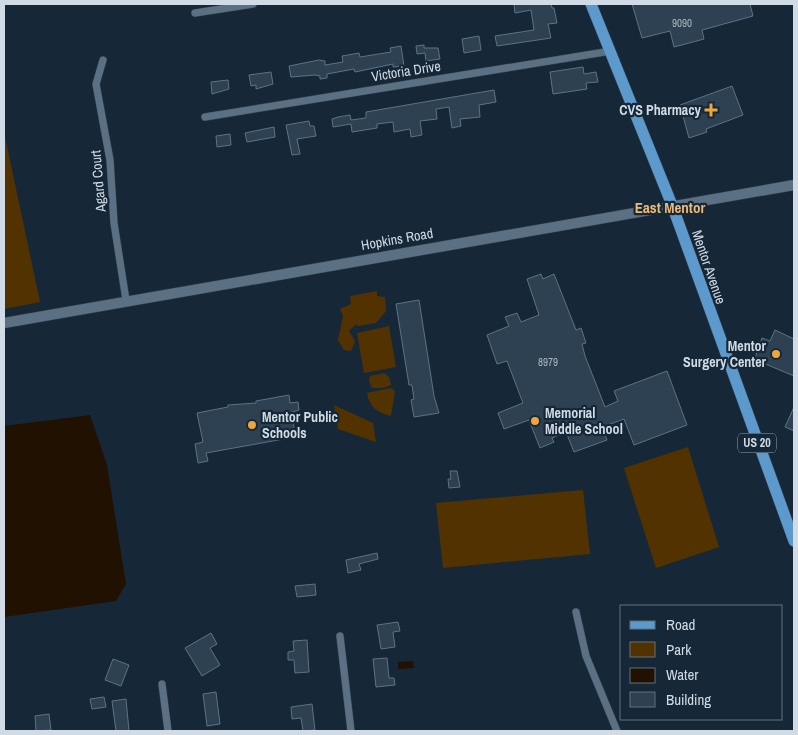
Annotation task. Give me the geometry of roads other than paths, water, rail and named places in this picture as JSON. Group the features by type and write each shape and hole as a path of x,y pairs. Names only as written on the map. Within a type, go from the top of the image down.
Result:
{"main road":[{"name":"Mentor Avenue","path":"591,4 672,205 794,541"}],"street":[{"path":"195,13 253,4"},
{"name":"Victoria Drive","path":"205,117 610,51"},
{"name":"Agard Court","path":"103,60 96,84 110,160 114,223 126,300"},
{"name":"Hopkins Road","path":"4,323 126,300 793,185"},
{"path":"576,612 586,656 617,731"},
{"path":"340,636 351,731"},
{"path":"162,684 168,731"}],"water":[{"path":"90,415 107,465 126,584 116,601 4,617 4,426"},
{"path":"413,661 414,668 398,669 398,662"}],"place":[{"name":"CVS Pharmacy","path":"711,110"},
{"name":"Mentor Surgery Center","path":"776,354"},
{"name":"Memorial Middle School","path":"535,421"},
{"name":"Mentor Public Schools","path":"252,425"}],"district":[{"name":"East Mentor","path":"670,207"}]}
